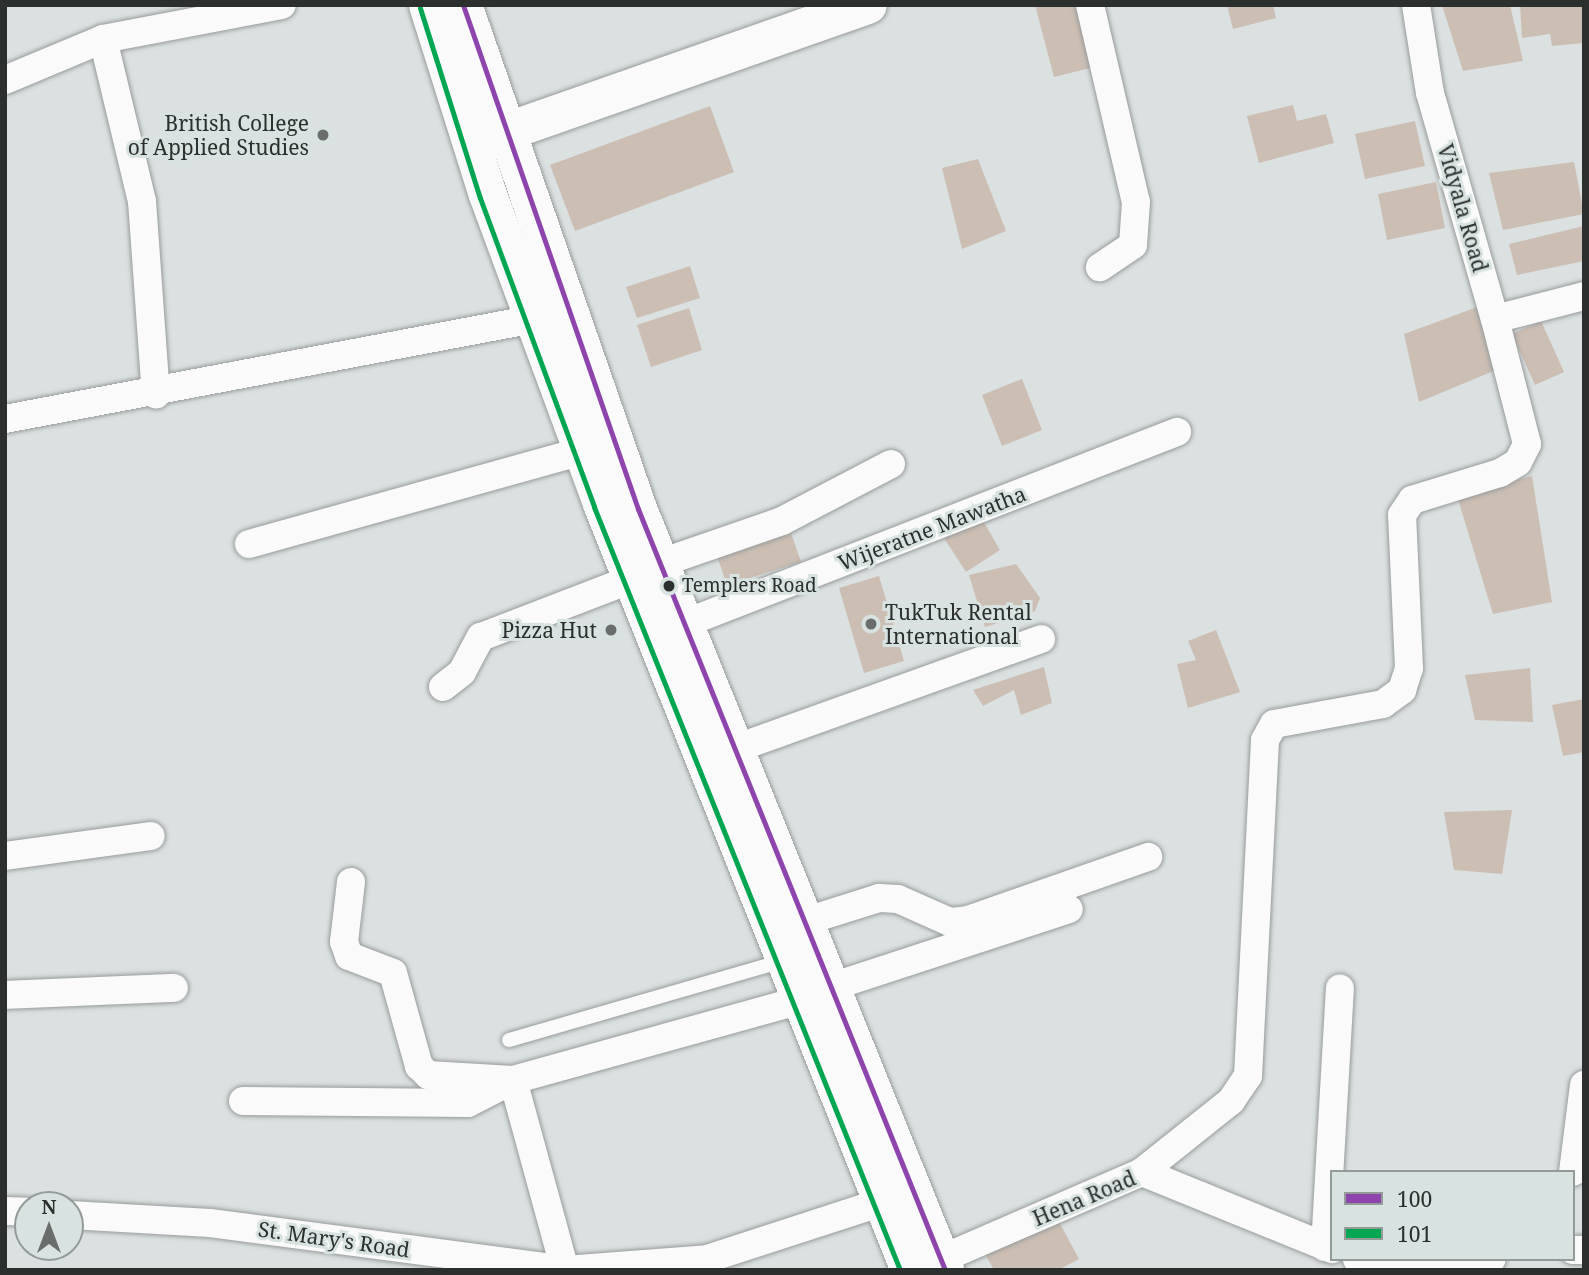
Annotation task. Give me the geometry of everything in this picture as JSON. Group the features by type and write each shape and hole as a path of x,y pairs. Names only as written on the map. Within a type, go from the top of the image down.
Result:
{"main road":[{"path":"428,5 488,138 786,961 818,993 928,1267"},
{"path":"463,5 488,138 534,319 583,451 646,571 686,623 806,921 818,993 882,1202 928,1267"},
{"path":"488,138 868,5"}],"street":[{"path":"5,80 103,39 282,5"},
{"path":"1090,5 1136,202 1133,245 1100,267"},
{"name":"Vidyala Road","path":"1142,1172 1231,1101 1248,1076 1265,740 1274,724 1383,704 1402,690 1409,668 1402,515 1412,500 1500,473 1518,462 1527,444 1430,93 1416,5"},
{"path":"103,39 142,201 156,394"},
{"path":"1494,319 1584,296"},
{"path":"5,419 156,394 534,319"},
{"name":"Wijeratne Mawatha","path":"686,623 1177,432"},
{"path":"249,544 583,451"},
{"path":"443,687 462,672 481,637 646,571 782,521 891,464"},
{"path":"737,748 1041,639"},
{"path":"5,856 151,836"},
{"path":"806,921 879,898 898,899 950,922 968,920 1148,857"},
{"path":"351,881 344,942 349,956 393,973 419,1066 428,1075 513,1080"},
{"path":"243,1101 423,1107 468,1103 513,1080 818,993 1069,909"},
{"path":"5,995 174,988"},
{"path":"1332,1170 1340,988"},
{"path":"513,1080 565,1270"},
{"path":"1573,1170 1583,1081"},
{"name":"Hena Road","path":"928,1267 1142,1172 1328,1248"},
{"name":"St. Mary's Road","path":"84,1216 210,1223 565,1270 657,1268 707,1259 882,1202"},
{"path":"1328,1248 1330,1205"},
{"path":"1378,1261 1430,1266 1474,1261"}],"lane":[{"path":"509,1040 786,961"}],"building":[{"path":"1035,5 1081,5 1098,66 1054,77"},
{"path":"1227,5 1273,5 1276,18 1233,29"},
{"path":"1442,5 1510,5 1523,61 1463,71"},
{"path":"1520,5 1584,5 1584,43 1552,46 1550,34 1522,38"},
{"path":"1293,105 1297,121 1326,114 1334,143 1259,163 1247,116"},
{"path":"710,106 734,172 575,231 550,165"},
{"path":"1415,121 1425,166 1365,179 1355,134"},
{"path":"978,159 1006,231 962,249 942,168"},
{"path":"1574,162 1584,214 1503,230 1489,173"},
{"path":"1436,182 1445,228 1387,240 1378,194"},
{"path":"1584,226 1584,261 1517,275 1509,244"},
{"path":"690,266 700,298 637,318 626,287"},
{"path":"1483,305 1503,367 1419,402 1404,334"},
{"path":"689,308 702,350 651,367 637,325"},
{"path":"1541,321 1564,372 1535,385 1512,334"},
{"path":"1022,379 1042,430 1002,446 982,395"},
{"path":"1532,476 1552,602 1493,614 1457,496"},
{"path":"982,519 1000,550 966,572 944,538"},
{"path":"789,527 801,562 727,585 715,550"},
{"path":"1016,564 1040,598 1035,611 985,627 969,575"},
{"name":"TukTuk Rental International","path":"879,576 904,661 864,673 839,588"},
{"path":"1216,630 1240,692 1188,708 1177,664 1196,660 1188,641"},
{"path":"1044,667 1052,703 1021,715 1014,690 983,706 973,690"},
{"path":"1530,668 1533,722 1475,720 1465,675"},
{"path":"1584,699 1584,752 1563,756 1552,705"},
{"path":"1512,810 1502,874 1454,870 1444,812"},
{"path":"1056,1216 1079,1259 1058,1270 994,1270 985,1254"}],"transit line":[{"name":"100","path":"463,5 638,509 945,1270"},
{"name":"101","path":"420,8 480,198 594,507 900,1270"}],"place":[{"name":"British College of Applied Studies","path":"323,135"},
{"name":"Templers Road","path":"669,586"},
{"name":"TukTuk Rental International","path":"871,624"},
{"name":"Pizza Hut","path":"611,630"}]}
